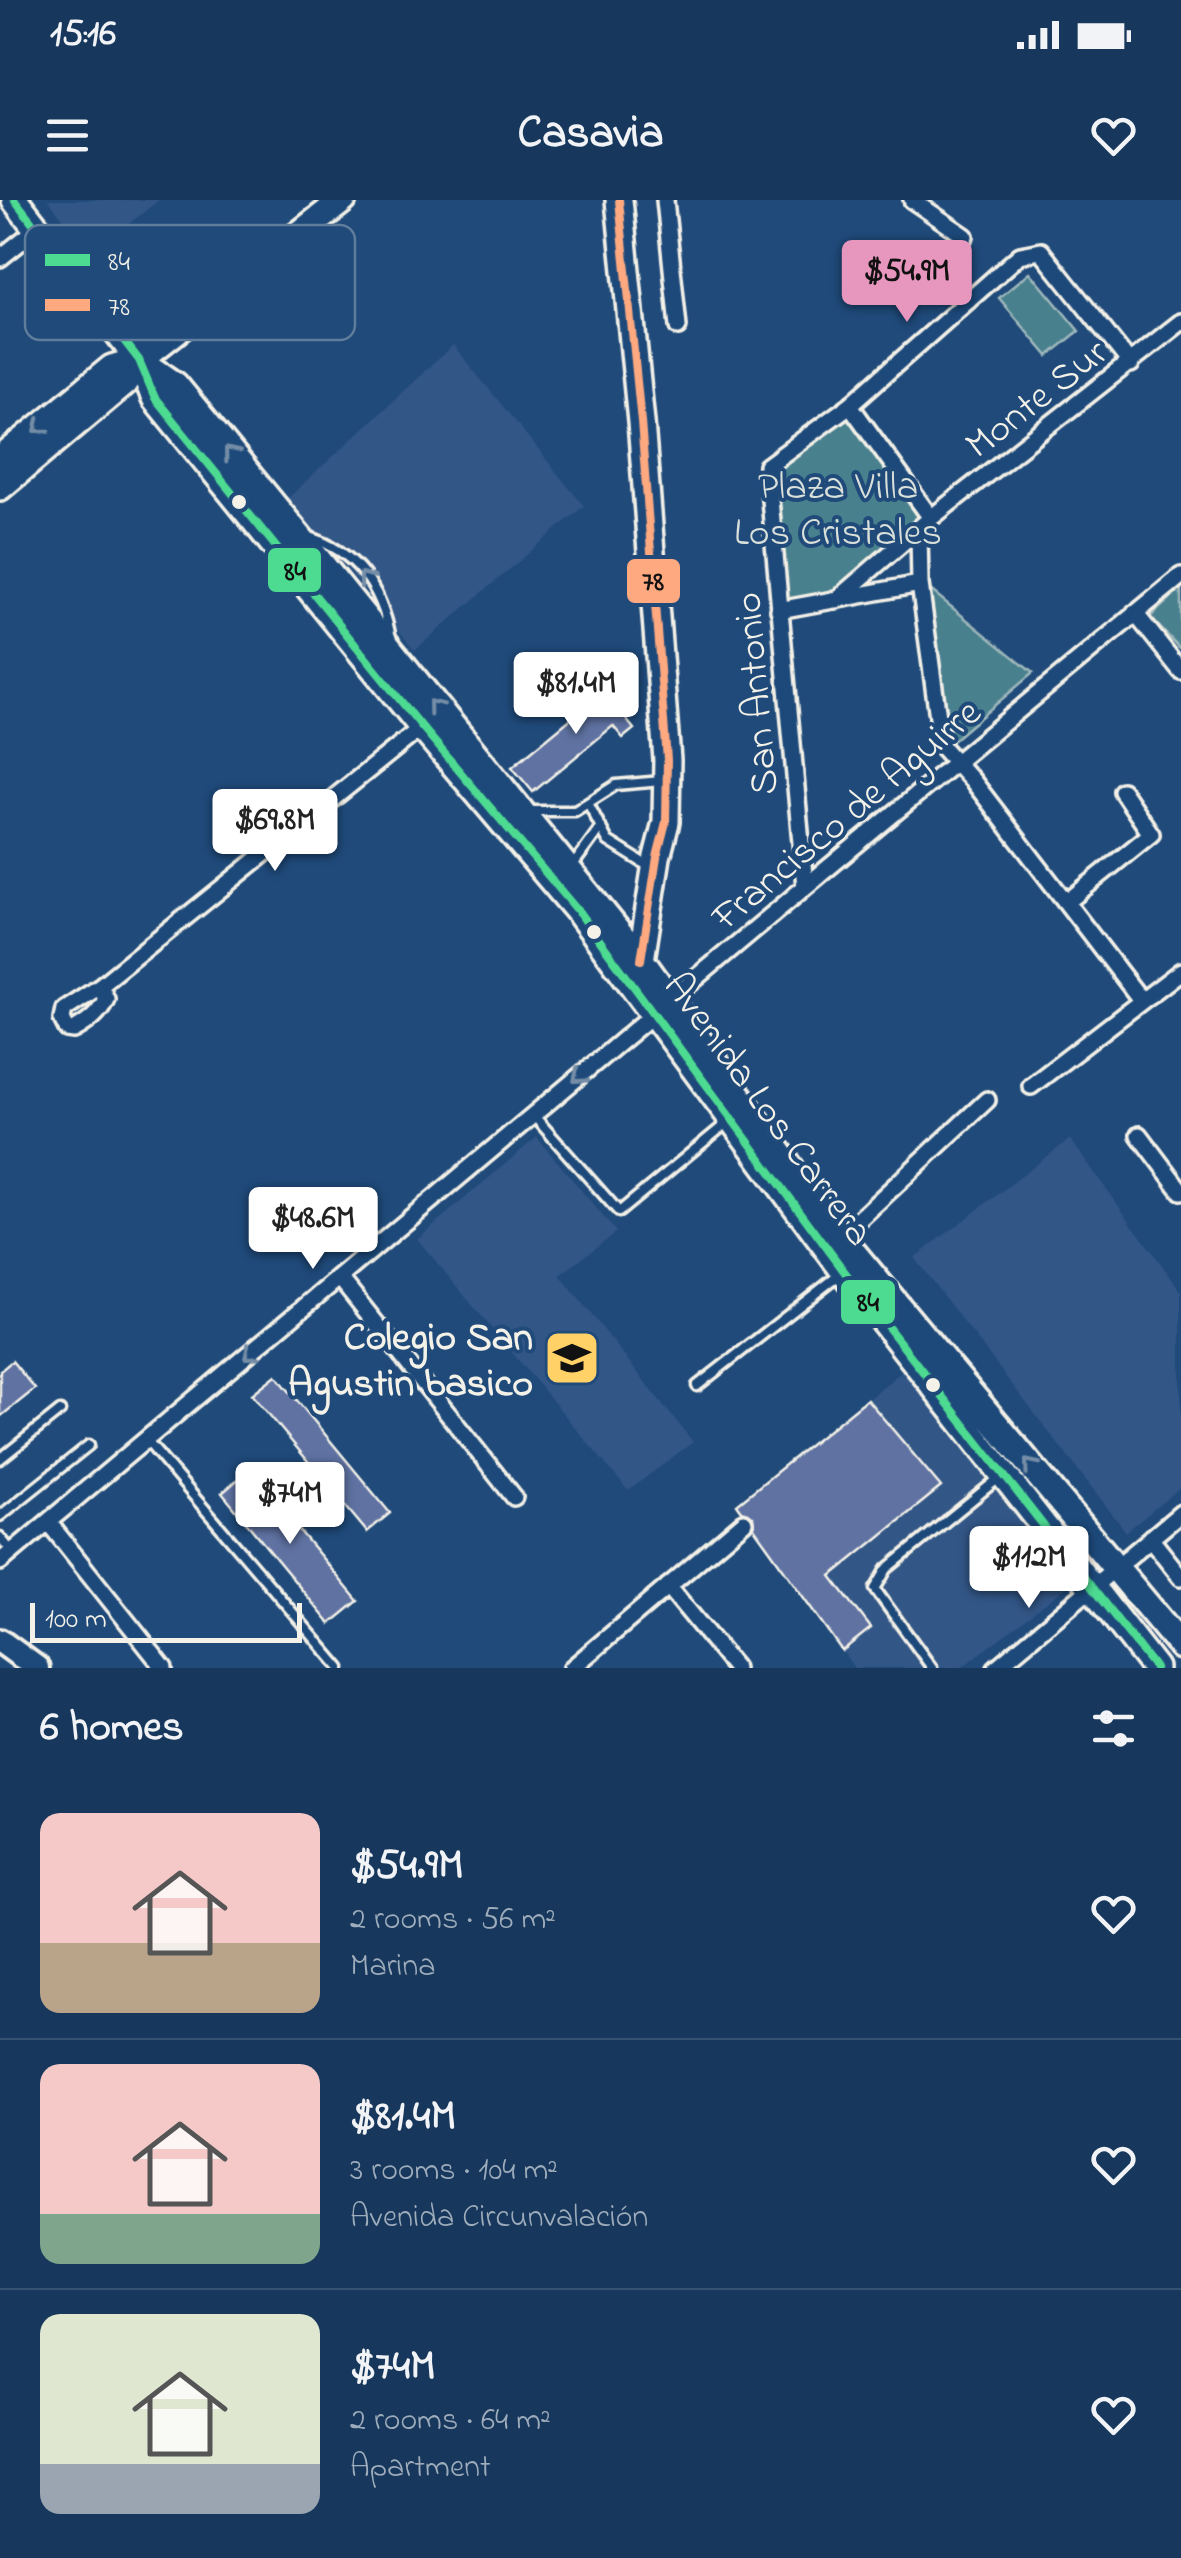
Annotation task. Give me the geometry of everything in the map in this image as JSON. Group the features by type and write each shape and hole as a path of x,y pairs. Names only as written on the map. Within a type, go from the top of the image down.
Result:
{"main road":[{"path":"311,225 343,200"},
{"path":"619,200 642,422 666,780 666,822 641,960"},
{"name":"Avenida Los Carrera","path":"125,340 140,360 155,398 422,727 662,1008 840,1237 1181,1646"},
{"path":"0,487 124,383 140,360 165,340"},
{"path":"0,460 112,368 140,360"},
{"name":"Avenida Los Carrera","path":"140,360 176,386 641,960 662,1008 731,1119 844,1271 1154,1668"}],"street":[{"path":"665,200 678,327"},
{"path":"912,200 964,236"},
{"path":"0,258 27,209"},
{"path":"932,518 850,405 1020,255 1042,251 1131,364"},
{"name":"Monte Sur","path":"836,600 932,518 1181,322"},
{"name":"San Antonio","path":"804,887 767,466 850,405"},
{"path":"919,531 920,584 942,747 973,781 1141,1000"},
{"name":"Francisco de Aguirre","path":"6,1557 1181,576"},
{"path":"779,610 920,584"},
{"path":"1135,612 1178,660"},
{"path":"100,986 422,727"},
{"path":"1067,902 1151,834 1122,791"},
{"path":"1032,1086 1181,971"},
{"path":"840,1237 987,1100"},
{"path":"1139,1135 1181,1191"},
{"path":"340,1278 514,1496"},
{"path":"996,1668 1181,1513"},
{"path":"48,1522 164,1668"},
{"path":"572,1668 744,1522"},
{"path":"1150,1538 1181,1578"},
{"path":"668,1586 735,1668"},
{"path":"0,1641 24,1665"}],"lane":[{"path":"520,811 575,811 616,785 666,780"},
{"path":"588,803 608,841 655,870"},
{"path":"569,872 600,827"},
{"path":"534,1116 618,1212 731,1119"},
{"path":"697,1386 844,1271"},
{"path":"0,1460 60,1412"},
{"path":"146,1440 340,1668"},
{"path":"0,1516 89,1444"},
{"path":"932,1668 875,1589 887,1569 1003,1475"},
{"path":"0,1537 6,1557"}],"shaded area":[{"path":"48,200 159,200 128,225 68,225"},
{"path":"453,345 584,506 415,650 288,498"},
{"name":"Colegio San Agustin basico","path":"537,1137 616,1232 560,1275 693,1442 628,1491 417,1239"},
{"path":"1070,1139 1181,1291 1181,1487 1126,1532 914,1258"},
{"path":"906,1368 1072,1583 961,1668 854,1668 737,1504"}],"green space":[{"path":"1030,272 1079,331 1048,356 999,298"},
{"name":"Plaza Villa Los Cristales","path":"847,414 923,514 834,597 782,603 774,470"},
{"path":"923,584 1033,673 945,747"},
{"path":"1181,589 1181,648 1180,648 1150,617"}],"building":[{"path":"619,679 630,693 620,701 631,714 626,719 634,729 623,738 613,726 533,792 512,767"},
{"path":"12,1361 35,1389 0,1417 0,1371"},
{"path":"276,1375 390,1513 367,1532 252,1394"},
{"path":"867,1399 941,1487 831,1576 871,1628 842,1651 754,1528 753,1516 737,1504"},
{"path":"249,1470 358,1601 330,1624 222,1493"}],"transit line":[{"name":"84","path":"15,200 34,225"},
{"name":"78","path":"619,200 667,760 666,822 641,960"},
{"name":"84","path":"124,340 139,360 155,398 422,727 578,911 844,1271 1155,1668"}],"place":[{"name":"Colegio San Agustin basico","path":"572,1358"}]}
